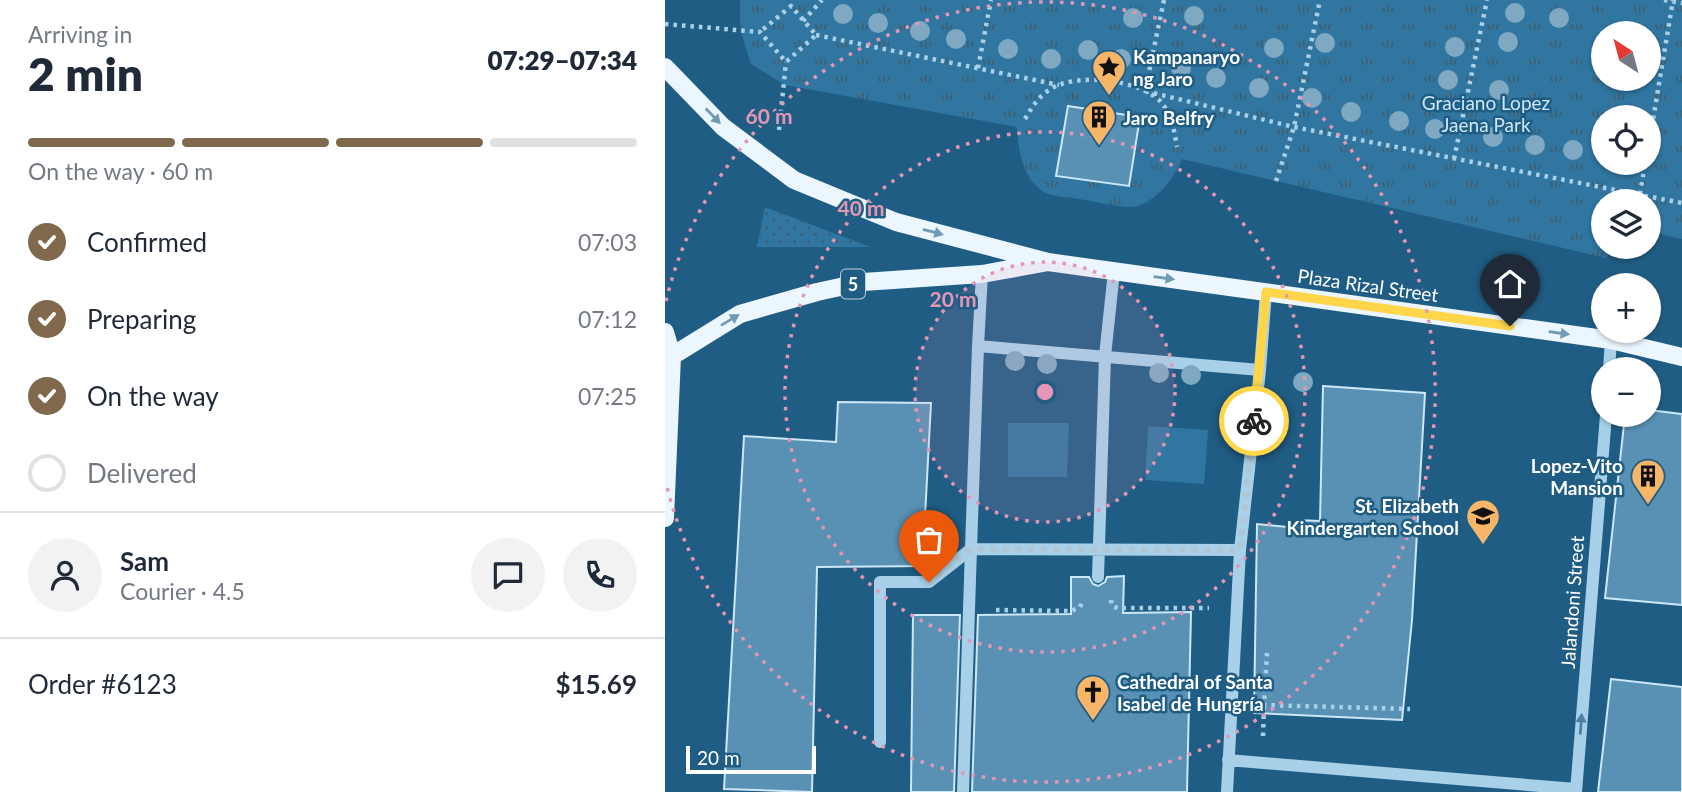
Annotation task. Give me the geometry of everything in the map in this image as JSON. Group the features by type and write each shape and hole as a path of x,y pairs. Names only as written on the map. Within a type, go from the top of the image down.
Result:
{"main road":[{"name":"Plaza Rizal Street","path":"665,67 723,127 794,180 896,222 1048,262 1591,338"},
{"name":"Plaza Rizal Street","path":"669,356 740,314 817,292 863,282 982,274 1048,262"},
{"path":"665,332 669,356 665,519"},
{"name":"Plaza Rizal Street","path":"1620,343 1682,357"}],"street":[{"path":"1098,577 1105,356 1114,271"},
{"path":"963,792 982,274"},
{"path":"1227,792 1240,550 1266,292"},
{"path":"978,346 1260,370"},
{"name":"Jalandoni Street","path":"1576,791 1605,427"},
{"path":"880,742 880,583 929,582 971,549 1240,550"},
{"path":"1228,760 1576,791"}],"path":[{"path":"803,21 822,0"},
{"path":"978,68 991,0"},
{"path":"1145,91 1164,0"},
{"path":"1276,181 1294,127 1320,0"},
{"path":"1454,159 1487,0"},
{"path":"1664,0 1682,3"},
{"path":"1656,105 1673,1"},
{"path":"760,32 791,3 816,35 1059,85"},
{"path":"665,24 760,32 786,61"},
{"path":"775,167 786,61 816,35"},
{"path":"1025,119 1034,103 1050,88 1085,79 1132,86 1294,127 1613,189"},
{"path":"1145,91 1158,99 1171,117 1177,147"},
{"path":"1661,198 1682,203"},
{"path":"1123,608 1236,608"},
{"path":"999,610 1071,611"},
{"path":"1267,650 1264,705 1410,709"}],"green space":[{"name":"Graciano Lopez Jaena Park","path":"740,0 1682,0 1682,239 1661,235 1661,189 1591,189 1591,254 1182,159 1161,191 1154,198 1137,206 1055,196 1042,191 1030,178 1020,153 1017,127 785,85 751,64 740,29"},
{"path":"765,207 870,247 757,247"},
{"path":"1008,423 1069,423 1067,477 1008,477"},
{"path":"1148,426 1208,430 1204,484 1145,480"}],"building":[{"name":"Jaro Belfry","path":"1068,106 1140,117 1129,186 1056,176"},
{"path":"1323,386 1425,393 1412,620 1402,720 1254,713 1257,524 1297,528 1297,520 1320,521"},
{"path":"838,402 931,403 925,517 928,517 928,566 817,567 812,792 724,789 744,436 836,442"},
{"name":"Lopez-Vito Mansion","path":"1661,411 1682,414 1682,605 1605,598 1624,427 1661,427"},
{"name":"Cathedral of Santa Isabel de Hungría","path":"1124,576 1123,613 1191,612 1187,792 972,792 978,615 1071,614 1071,577 1089,577 1093,584 1098,586 1105,582 1107,577"},
{"path":"913,615 960,615 954,792 911,792"},
{"path":"1611,679 1682,687 1682,792 1598,792"}],"way so far":[{"path":"929,582 971,549 1240,550 1254,421"}],"place":[{"name":"Kampanaryo ng Jaro","path":"1109,97"},
{"name":"Jaro Belfry","path":"1099,147"},
{"name":"Lopez-Vito Mansion","path":"1648,506"},
{"name":"St. Elizabeth Kindergarten School","path":"1483,546"},
{"name":"Cathedral of Santa Isabel de Hungría","path":"1093,722"}],"route":[{"path":"1254,421 1266,292 1510,326"}]}
